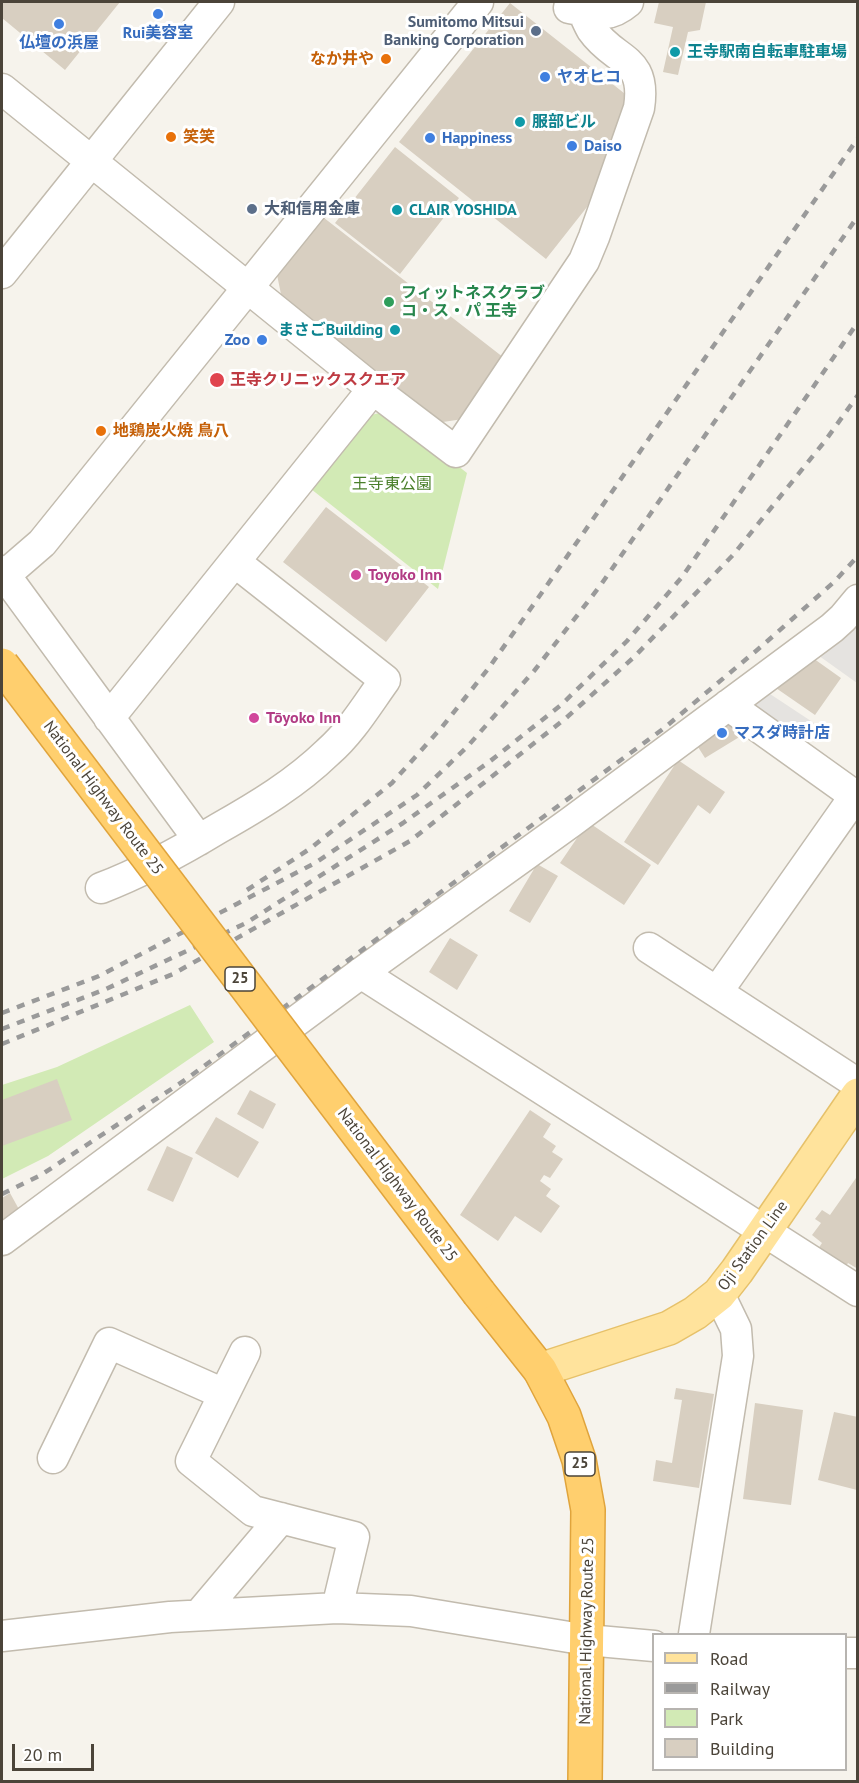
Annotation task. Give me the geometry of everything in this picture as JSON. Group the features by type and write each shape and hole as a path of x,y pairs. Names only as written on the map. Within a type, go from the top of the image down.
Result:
{"highway":[{"name":"National Highway Route 25","path":"2,664 479,1293 540,1370 564,1416 579,1460 588,1510 585,1782"}],"main road":[{"name":"Oji Station Line","path":"540,1370 669,1328 695,1313 719,1294 858,1095"}],"street":[{"path":"2,273 219,2"},
{"path":"199,840 3,573 42,543 478,2"},
{"path":"573,4 603,15 618,10 628,2"},
{"path":"2,89 373,389 456,452 584,261 639,108 642,93 639,76 630,63 604,43 573,4"},
{"path":"109,718 373,389"},
{"path":"101,888 140,873 278,792 329,752 344,736 385,680 235,562"},
{"path":"2,1240 361,973 571,822 832,628 858,600"},
{"path":"717,992 856,797 728,705"},
{"path":"649,948 858,1084"},
{"path":"361,973 858,1291"},
{"path":"694,1633 738,1356 736,1329 719,1294"},
{"path":"53,1458 109,1343 224,1394"},
{"path":"245,1352 191,1461 253,1510 354,1537 338,1608"},
{"path":"199,1615 280,1518"},
{"path":"2,1636 99,1623 338,1608 411,1611 587,1652 652,1646"}],"green space":[{"name":"王寺東公園","path":"388,411 467,473 438,589 311,489 371,415"},
{"path":"190,1005 214,1042 48,1156 2,1179 2,1085 57,1067"}],"shaded area":[{"path":"857,622 857,683 815,653"},
{"path":"764,690 814,723 800,740 748,705"}],"building":[{"path":"2,2 120,2 65,70 2,18"},
{"name":"王寺駅南自転車駐車場","path":"659,2 706,2 700,30 688,32 678,75 663,72 673,27 654,23"},
{"name":"服部ビル","path":"510,3 634,101 587,207 546,259 399,142"},
{"name":"CLAIR YOSHIDA","path":"395,147 459,198 400,274 335,223"},
{"name":"まさごBuilding","path":"319,214 508,361 463,419 443,422 282,299 276,270"},
{"name":"Toyoko Inn","path":"326,507 429,587 386,642 283,562"},
{"path":"810,656 841,678 815,715 773,686"},
{"path":"729,717 741,736 705,758 693,739"},
{"path":"678,760 725,792 710,814 698,805 658,865 624,842"},
{"path":"588,822 651,865 624,905 560,863"},
{"path":"537,864 558,876 530,923 509,911"},
{"path":"450,938 478,955 457,990 429,972"},
{"path":"57,1079 72,1120 2,1146 2,1100"},
{"path":"250,1090 276,1104 263,1129 237,1114"},
{"path":"530,1110 551,1124 543,1137 556,1146 552,1152 563,1159 550,1178 544,1175 540,1181 551,1189 546,1196 560,1206 541,1233 515,1216 498,1241 460,1215"},
{"path":"216,1117 259,1142 238,1178 195,1153"},
{"path":"167,1146 193,1158 173,1202 147,1190"},
{"path":"856,1178 858,1179 858,1269 848,1263 845,1268 818,1249 822,1243 812,1235 821,1223 815,1219 822,1210 830,1215"},
{"path":"10,1193 21,1213 2,1224 2,1198"},
{"path":"676,1388 714,1394 699,1488 653,1481 656,1460 672,1463 682,1400 674,1399"},
{"path":"755,1403 803,1410 791,1505 743,1499"},
{"path":"834,1412 858,1417 857,1490 818,1480"}],"railway":[{"path":"247,890 311,848 392,783 442,727 488,669 858,138"},
{"path":"2,1013 99,976 315,863 417,795 467,747 534,671 600,586 858,216"},
{"path":"2,1029 106,989 246,923 403,823 489,762 561,705 627,641 682,577 858,322"},
{"path":"2,1044 173,974 410,841 566,718 633,658 733,555 825,441 858,395"},
{"path":"2,1194 41,1175 185,1080 663,729 763,645 834,582 858,556"}],"place":[{"name":"Rui美容室","path":"158,14"},
{"name":"仏壇の浜屋","path":"59,24"},
{"name":"Sumitomo Mitsui Banking Corporation","path":"536,31"},
{"name":"王寺駅南自転車駐車場","path":"675,52"},
{"name":"なか井や","path":"386,59"},
{"name":"ヤオヒコ","path":"545,77"},
{"name":"服部ビル","path":"520,122"},
{"name":"笑笑","path":"171,137"},
{"name":"Happiness","path":"430,138"},
{"name":"Daiso","path":"572,146"},
{"name":"大和信用金庫","path":"252,209"},
{"name":"CLAIR YOSHIDA","path":"397,210"},
{"name":"フィットネスクラブ コ・ス・パ 王寺","path":"389,302"},
{"name":"まさごBuilding","path":"395,330"},
{"name":"Zoo","path":"262,340"},
{"name":"王寺クリニックスクエア","path":"217,380"},
{"name":"地鶏炭火焼 鳥八","path":"101,431"},
{"name":"Toyoko Inn","path":"356,575"},
{"name":"Tōyoko Inn","path":"254,718"},
{"name":"マスダ時計店","path":"722,733"}]}
